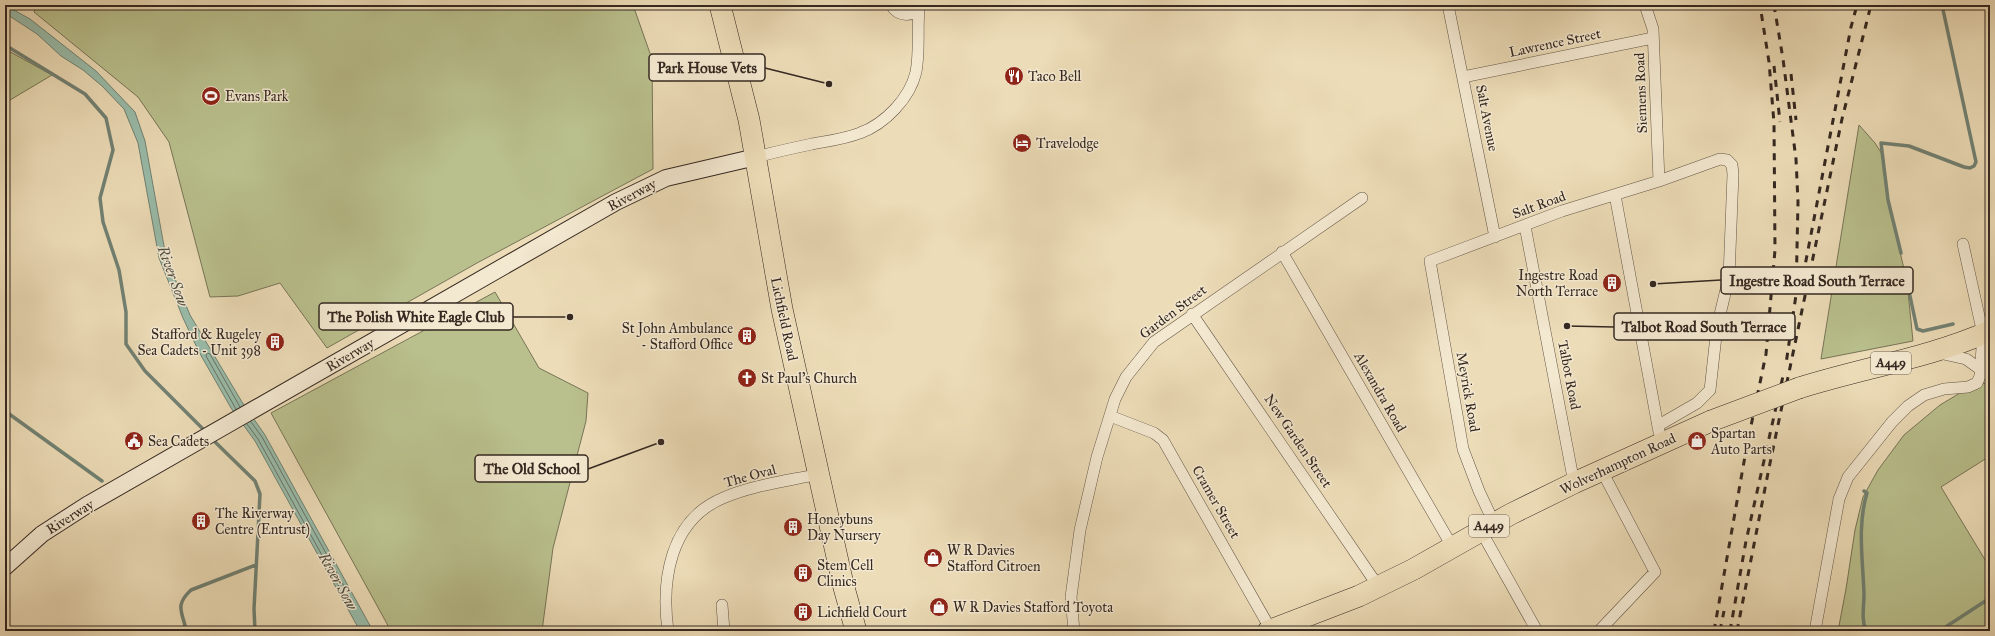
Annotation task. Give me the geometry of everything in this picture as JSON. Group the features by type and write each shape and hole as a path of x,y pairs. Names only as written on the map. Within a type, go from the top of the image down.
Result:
{"highway":[{"name":"Lichfield Road","path":"720,5 747,113 756,156 774,271 843,584 856,631"},
{"name":"Wolverhampton Road","path":"1275,630 1318,613 1378,586 1453,548 1488,527 1574,483 1602,471 1660,434 1711,421 1799,388 1840,375 1933,352 1986,333"}],"street":[{"path":"891,5 917,27"},
{"name":"Salt Avenue","path":"1448,5 1495,237"},
{"name":"Siemens Road","path":"1645,5 1653,29 1659,181"},
{"path":"756,156 836,140 861,133 892,112 911,87 916,73 920,47 917,27 920,7"},
{"path":"904,15 914,13 920,7"},
{"name":"Lawrence Street","path":"1463,77 1653,38"},
{"name":"Riverway","path":"5,567 42,534 87,505 649,185 688,171 756,156"},
{"name":"Salt Road","path":"1430,261 1562,211 1659,181 1720,159 1727,160 1732,166 1733,174 1729,277 1718,327 1710,390 1660,434"},
{"path":"1615,195 1660,434"},
{"name":"Garden Street","path":"1074,631 1071,597 1080,530 1097,457 1115,399 1126,378 1139,359 1154,342 1192,314 1362,198"},
{"name":"Talbot Road","path":"1525,226 1574,483"},
{"path":"1815,631 1839,499 1848,477 1892,422 1908,406 1924,395 1944,389 1968,387 1977,383 1980,376 1986,333 1963,244"},
{"name":"Alexandra Road","path":"1282,252 1453,548"},
{"name":"Meyrick Road","path":"1430,261 1462,442 1470,470 1488,527 1537,631"},
{"name":"New Garden Street","path":"1192,314 1378,586"},
{"path":"1933,352 1966,359 1980,369"},
{"name":"Cramer Street","path":"1110,416 1154,434 1163,440 1275,630"},
{"path":"1599,631 1655,572 1602,471"},
{"name":"The Oval","path":"668,631 666,588 668,567 674,546 689,523 704,510 723,498 745,491 819,474"},
{"path":"722,605 724,631"}],"green space":[{"path":"36,5 633,5 652,59 653,169 477,263 327,348 280,283 238,296 210,297 169,142 138,97 34,12"},
{"path":"5,49 52,75 5,103"},
{"path":"1859,125 1875,143 1882,154 1888,200 1907,282 1913,341 1821,359"},
{"path":"495,292 539,368 588,393 586,421 553,548 542,631 391,631 271,413"},
{"path":"1990,382 1990,456 1941,487 1990,568 1990,631 1838,631 1855,530 1863,497 1878,470 1904,435 1940,405 1970,387"}],"water":[{"name":"River Sow","path":"5,5 30,19 96,71 135,112 145,141 166,257 190,315 242,402 265,435 373,631 360,631 255,441 231,408 199,352 183,318 159,258 138,143 124,109 102,86 83,70 61,56 37,34 5,13"}],"waterway":[{"path":"1901,253 1888,200 1881,143 1909,146 1964,167 1970,168 1974,166 1976,162 1942,5"},
{"path":"5,45 85,94 106,118 113,150 100,198 103,222 119,270 126,312 126,344 145,371 206,432"},
{"path":"1907,282 1917,329 1923,331 1953,324"},
{"path":"5,411 102,481"},
{"path":"211,438 255,481 260,494 254,609 255,631"},
{"path":"1864,491 1867,493 1862,518 1861,544 1864,594 1863,617 1866,631"},
{"path":"181,631 185,625 181,606 183,599 191,590 256,565"},
{"path":"1905,631 1915,628 1944,628 1990,598"}],"railway":[{"path":"1714,631 1747,445 1766,354 1775,250 1774,123 1769,62 1760,5"},
{"path":"1774,5 1783,59 1796,159 1798,202 1796,295 1786,364"},
{"path":"1803,276 1851,27 1857,5"},
{"path":"1737,631 1769,468 1842,119 1871,5"},
{"path":"1774,66 1780,122"},
{"path":"1791,74 1796,120"},
{"path":"1730,631 1746,541 1783,376"},
{"path":"1720,631 1724,611"}],"place":[{"name":"Taco Bell","path":"1014,76"},
{"name":"Park House Vets","path":"829,84"},
{"name":"Evans Park","path":"211,96"},
{"name":"Travelodge","path":"1022,143"},
{"name":"Ingestre Road North Terrace","path":"1612,283"},
{"name":"Ingestre Road South Terrace","path":"1653,284"},
{"name":"The Polish White Eagle Club","path":"570,317"},
{"name":"Talbot Road South Terrace","path":"1567,326"},
{"name":"St John Ambulance - Stafford Office","path":"747,336"},
{"name":"Stafford & Rugeley Sea Cadets - Unit 398","path":"275,342"},
{"name":"St Paul's Church","path":"747,378"},
{"name":"Sea Cadets","path":"134,441"},
{"name":"Spartan Auto Parts","path":"1697,441"},
{"name":"The Old School","path":"661,442"},
{"name":"The Riverway Centre (Entrust)","path":"201,521"},
{"name":"Honeybuns Day Nursery","path":"793,527"},
{"name":"W R Davies Stafford Citroen","path":"933,558"},
{"name":"Stem Cell Clinics","path":"803,573"},
{"name":"W R Davies Stafford Toyota","path":"939,607"},
{"name":"Lichfield Court","path":"803,612"}]}
